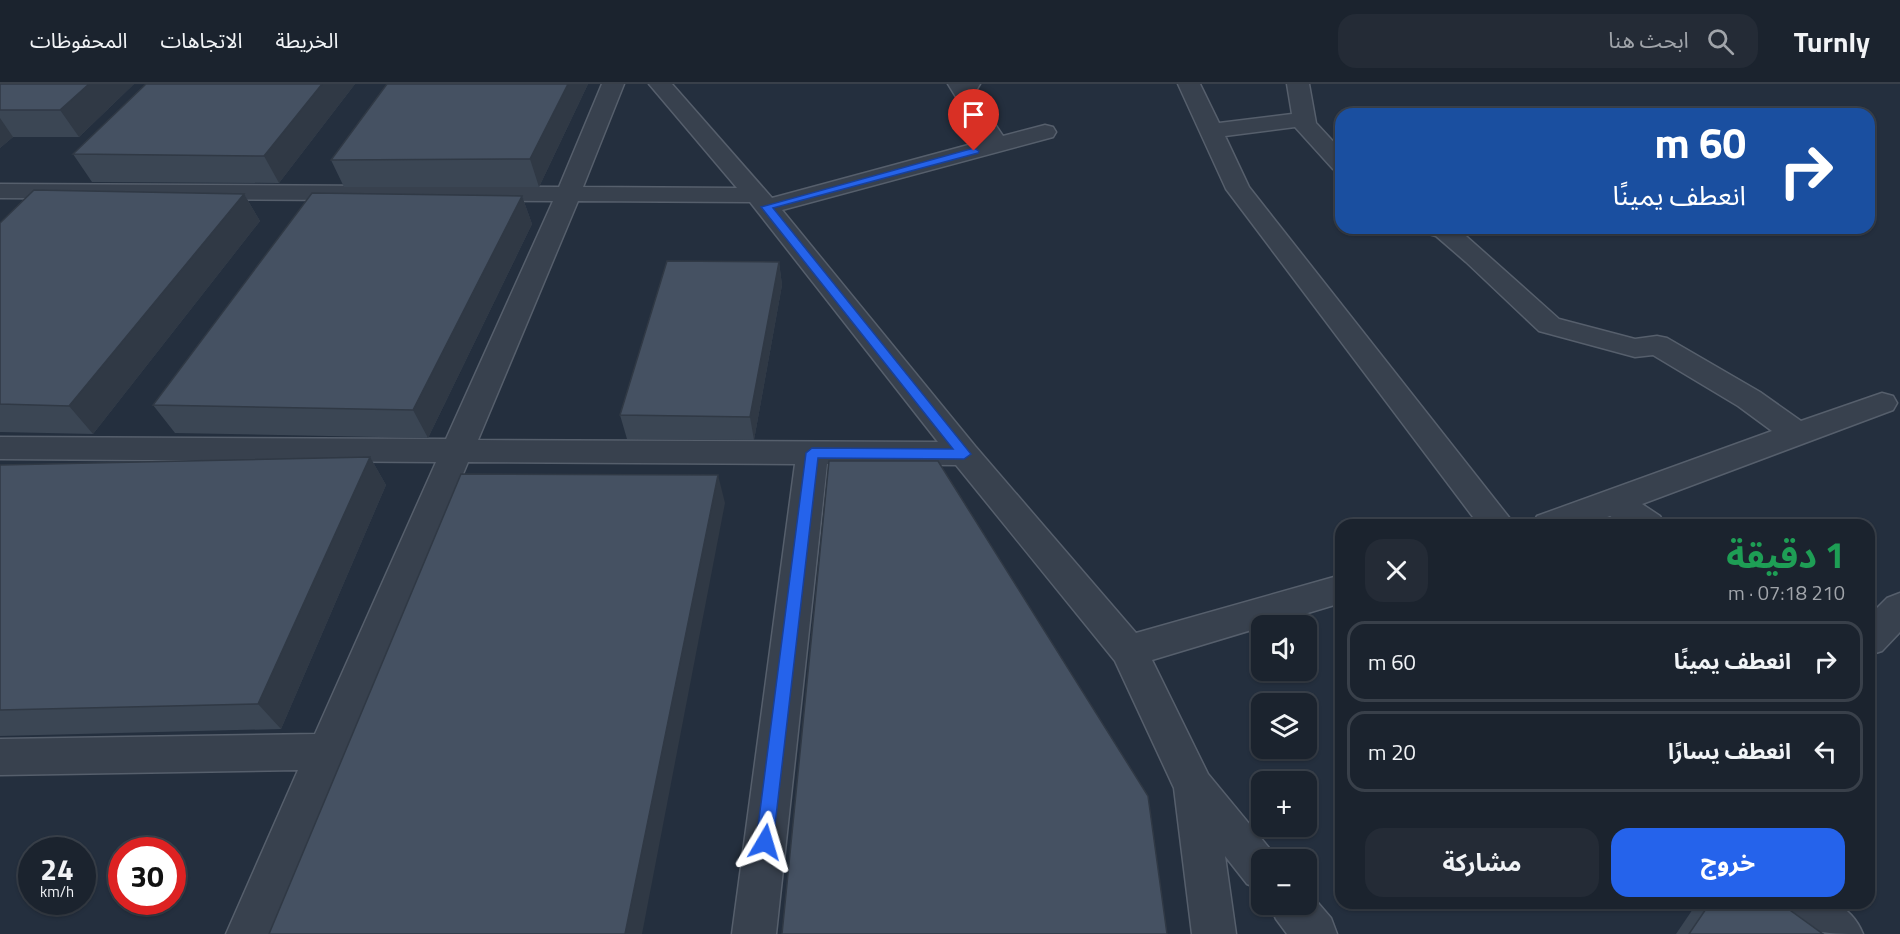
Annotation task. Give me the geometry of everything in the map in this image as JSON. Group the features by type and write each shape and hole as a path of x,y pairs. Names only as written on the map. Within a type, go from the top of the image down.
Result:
{"street":[{"path":"248,934 568,195 613,84"},
{"path":"660,84 761,201 964,454 1130,651 1194,787 1251,855"},
{"path":"969,84 958,85 998,145"},
{"path":"1189,84 1238,189 1493,519"},
{"path":"1298,84 1305,125 1335,158"},
{"path":"1211,131 1305,119"},
{"path":"0,191 568,195 761,201 1045,132"},
{"path":"305,222 344,166"},
{"path":"47,216 95,167"},
{"path":"1449,234 1549,325 1635,348 1657,345 1749,399 1797,434"},
{"path":"1565,519 1882,403"},
{"path":"146,449 166,420"},
{"path":"0,448 964,454"},
{"path":"754,934 812,453"},
{"path":"1614,501 1640,519"},
{"path":"1130,651 1335,591"},
{"path":"1875,634 1900,608"},
{"path":"0,757 327,752"},
{"path":"1194,787 1214,934"},
{"path":"1808,909 1841,934"},
{"path":"1300,915 1315,934"}],"building":[{"path":"0,84 89,84 60,110 0,110"},
{"path":"146,84 322,84 264,156 73,154"},
{"path":"387,84 568,84 530,159 331,160"},
{"path":"34,190 244,194 69,406 0,404 0,223"},
{"path":"312,193 522,196 413,410 153,405"},
{"path":"667,261 779,262 750,417 620,415"},
{"path":"370,457 258,704 0,710 0,465"},
{"path":"829,461 938,461 1148,796 1167,934 782,934"},
{"path":"461,474 718,475 625,934 269,934"},
{"path":"1706,909 1788,909 1823,934 1689,934"}],"route":[{"path":"765,842 812,453 964,454 766,207 974,151"}]}
